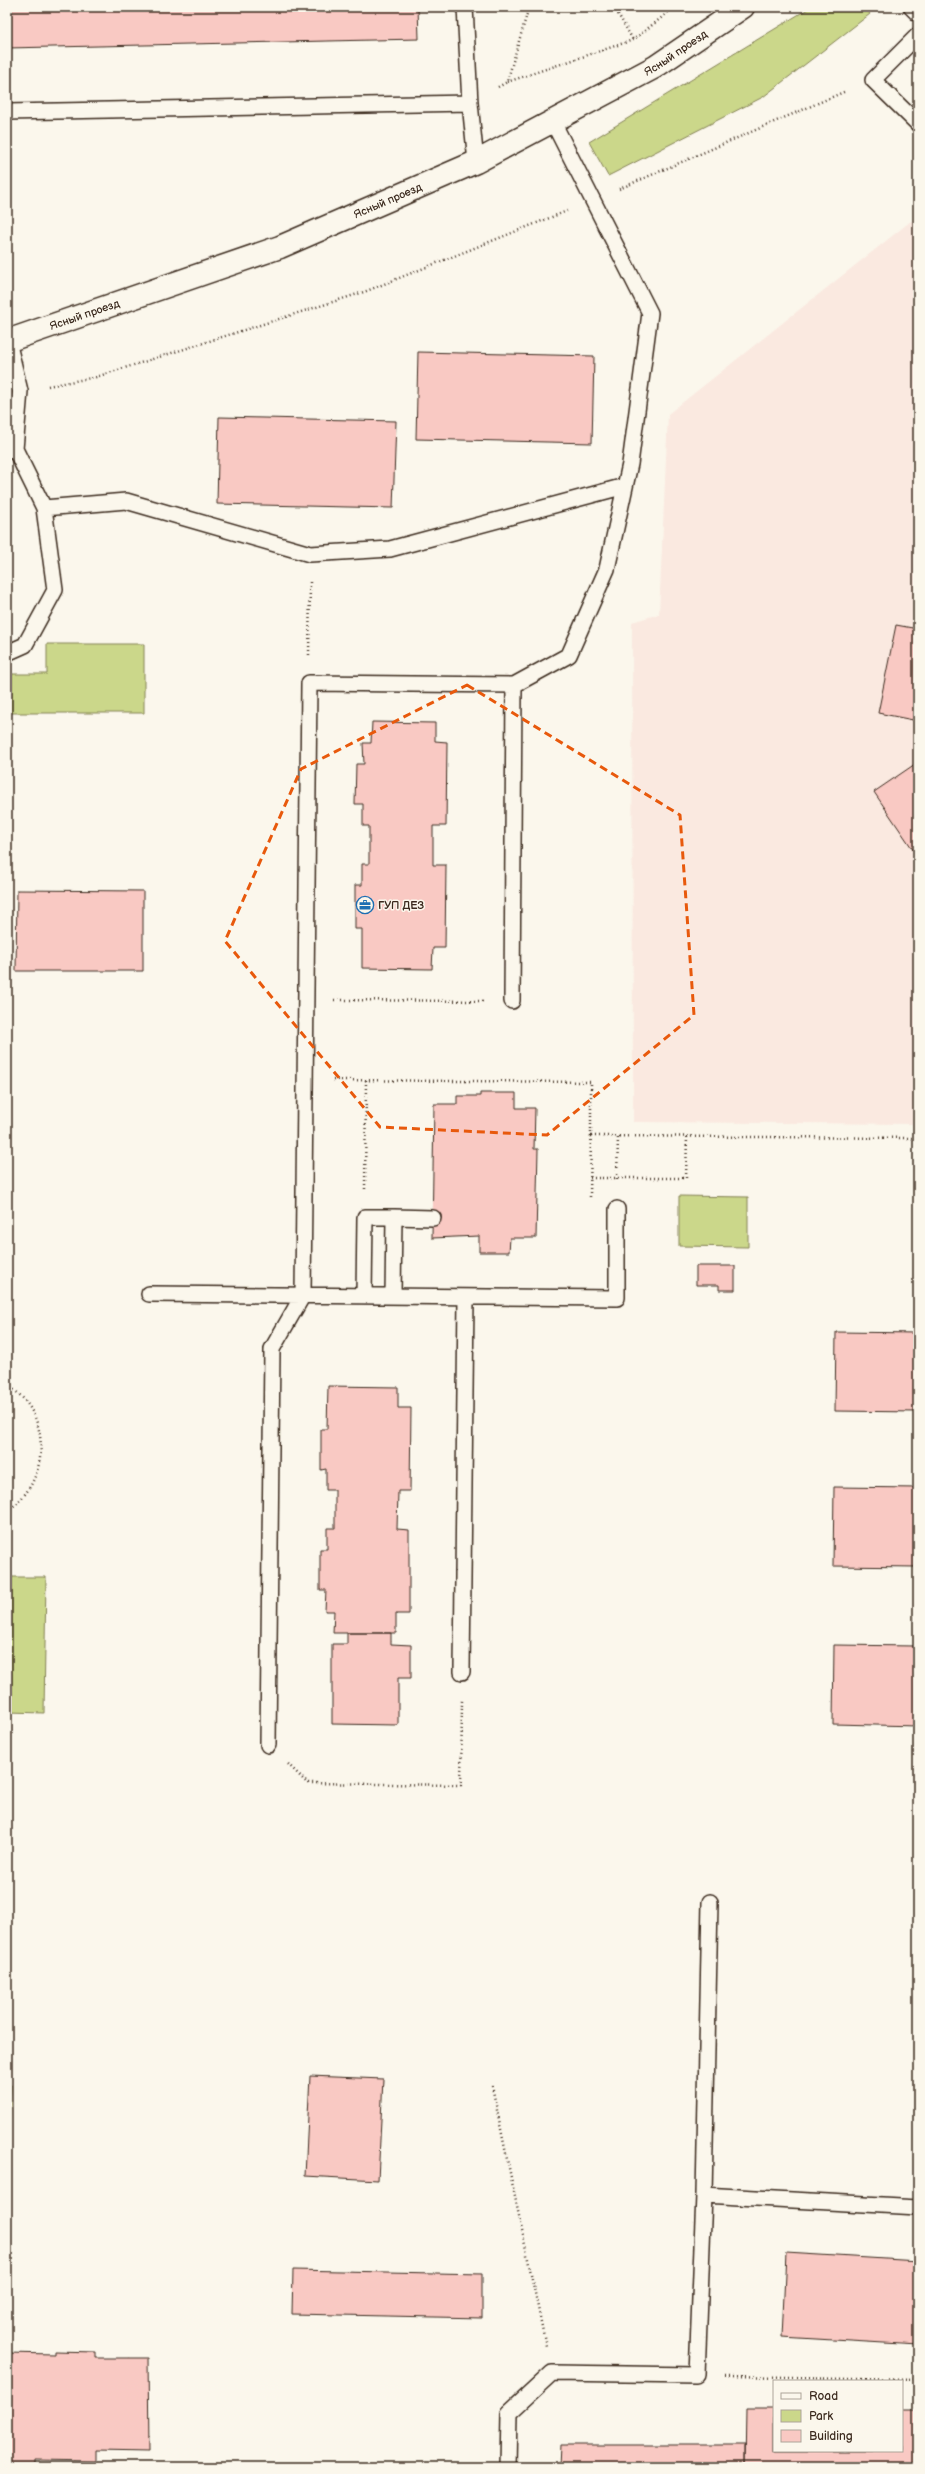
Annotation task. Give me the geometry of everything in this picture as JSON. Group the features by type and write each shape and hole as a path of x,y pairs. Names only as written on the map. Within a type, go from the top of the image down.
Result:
{"street":[{"name":"Ясный проезд","path":"7,341 280,247 476,162 655,67 743,7"}],"lane":[{"path":"465,7 470,103 476,162"},
{"path":"911,7 918,14"},
{"path":"918,35 873,80 918,124"},
{"path":"7,112 470,103"},
{"path":"268,1745 272,1349 303,1295 309,683 514,685 570,655 607,569 630,464 650,313 553,122"},
{"path":"7,341 20,391 11,450 44,508 55,590 25,645 7,653"},
{"path":"44,508 126,501 310,554 390,549 625,486"},
{"path":"512,1001 514,685"},
{"path":"149,1294 617,1298 617,1209"},
{"path":"364,1296 365,1217 433,1218"},
{"path":"393,1296 394,1217"},
{"path":"462,1672 466,1296"},
{"path":"508,2467 509,2412 552,2373 697,2375 704,2195 710,1902"},
{"path":"704,2195 918,2207"}],"path":[{"path":"507,82 529,7"},
{"path":"614,7 633,40"},
{"path":"470,103 507,82 633,40 675,7"},
{"path":"20,391 96,377 364,292 593,200 873,80"},
{"path":"309,683 310,554"},
{"path":"306,1000 512,1001"},
{"path":"305,1079 591,1082 591,1136 918,1138"},
{"path":"365,1217 366,1080"},
{"path":"617,1209 618,1136"},
{"path":"590,1178 686,1178 686,1136"},
{"path":"7,1385 15,1390 29,1406 38,1426 42,1447 39,1468 30,1488 16,1505 7,1511"},
{"path":"307,1783 461,1785 462,1672"},
{"path":"492,2086 552,2373"},
{"path":"697,2375 918,2379"}],"highlighted area":[{"path":"467,685 680,815 694,1015 547,1135 380,1127 225,941 301,769"}],"shaded area":[{"path":"911,221 918,224 918,1124 633,1122 632,622 659,614 668,414"}],"green space":[{"path":"811,7 865,7 870,14 763,97 608,176 589,142"},
{"path":"47,644 144,644 144,713 7,713 7,674 47,674"},
{"path":"679,1196 748,1197 748,1247 679,1246"},
{"path":"7,1577 46,1577 44,1713 7,1712"},
{"path":"7,2085 11,2085 8,2155 7,2155"}],"building":[{"path":"7,7 418,7 419,39 7,48"},
{"path":"418,352 594,356 592,443 416,439"},
{"path":"219,417 396,421 393,508 217,504"},
{"path":"896,625 918,629 918,721 878,713"},
{"path":"372,722 435,723 435,741 447,742 446,826 433,826 433,865 446,865 445,948 433,948 432,969 362,968 362,929 355,929 355,885 362,885 362,864 369,864 369,826 363,826 363,804 355,804 356,764 364,764 363,743 371,743"},
{"path":"918,762 918,857 874,792"},
{"path":"17,890 143,891 143,971 16,971"},
{"path":"480,1093 516,1093 516,1108 535,1108 534,1149 538,1149 536,1238 510,1238 509,1252 479,1252 479,1236 432,1238 434,1104 457,1104 457,1096 480,1096"},
{"path":"696,1266 735,1266 735,1290 719,1290 719,1285 696,1285"},
{"path":"836,1332 918,1333 918,1412 835,1411"},
{"path":"328,1386 398,1387 398,1408 411,1408 410,1491 398,1491 397,1529 409,1530 409,1614 396,1614 396,1633 333,1633 334,1611 325,1611 326,1590 320,1590 320,1549 327,1549 327,1528 335,1528 335,1490 326,1490 326,1469 321,1470 321,1429 327,1429"},
{"path":"834,1487 918,1488 918,1726 833,1724 834,1645 915,1646 917,1567 833,1566"},
{"path":"347,1633 391,1633 391,1644 411,1645 411,1678 398,1678 398,1725 332,1724 332,1644 347,1644"},
{"path":"310,2076 383,2079 378,2180 305,2176"},
{"path":"786,2253 918,2261 918,2345 782,2337"},
{"path":"293,2270 482,2274 482,2318 292,2314"},
{"path":"54,2351 96,2352 96,2358 148,2358 149,2451 96,2450 96,2461 35,2460 35,2464 7,2464 7,2353 54,2354"},
{"path":"746,2409 773,2409 773,2452 903,2452 903,2409 918,2409 918,2467 745,2467"},
{"path":"560,2445 745,2445 745,2467 559,2467"}],"place":[{"name":"ГУП ДЕЗ","path":"365,905"}]}
